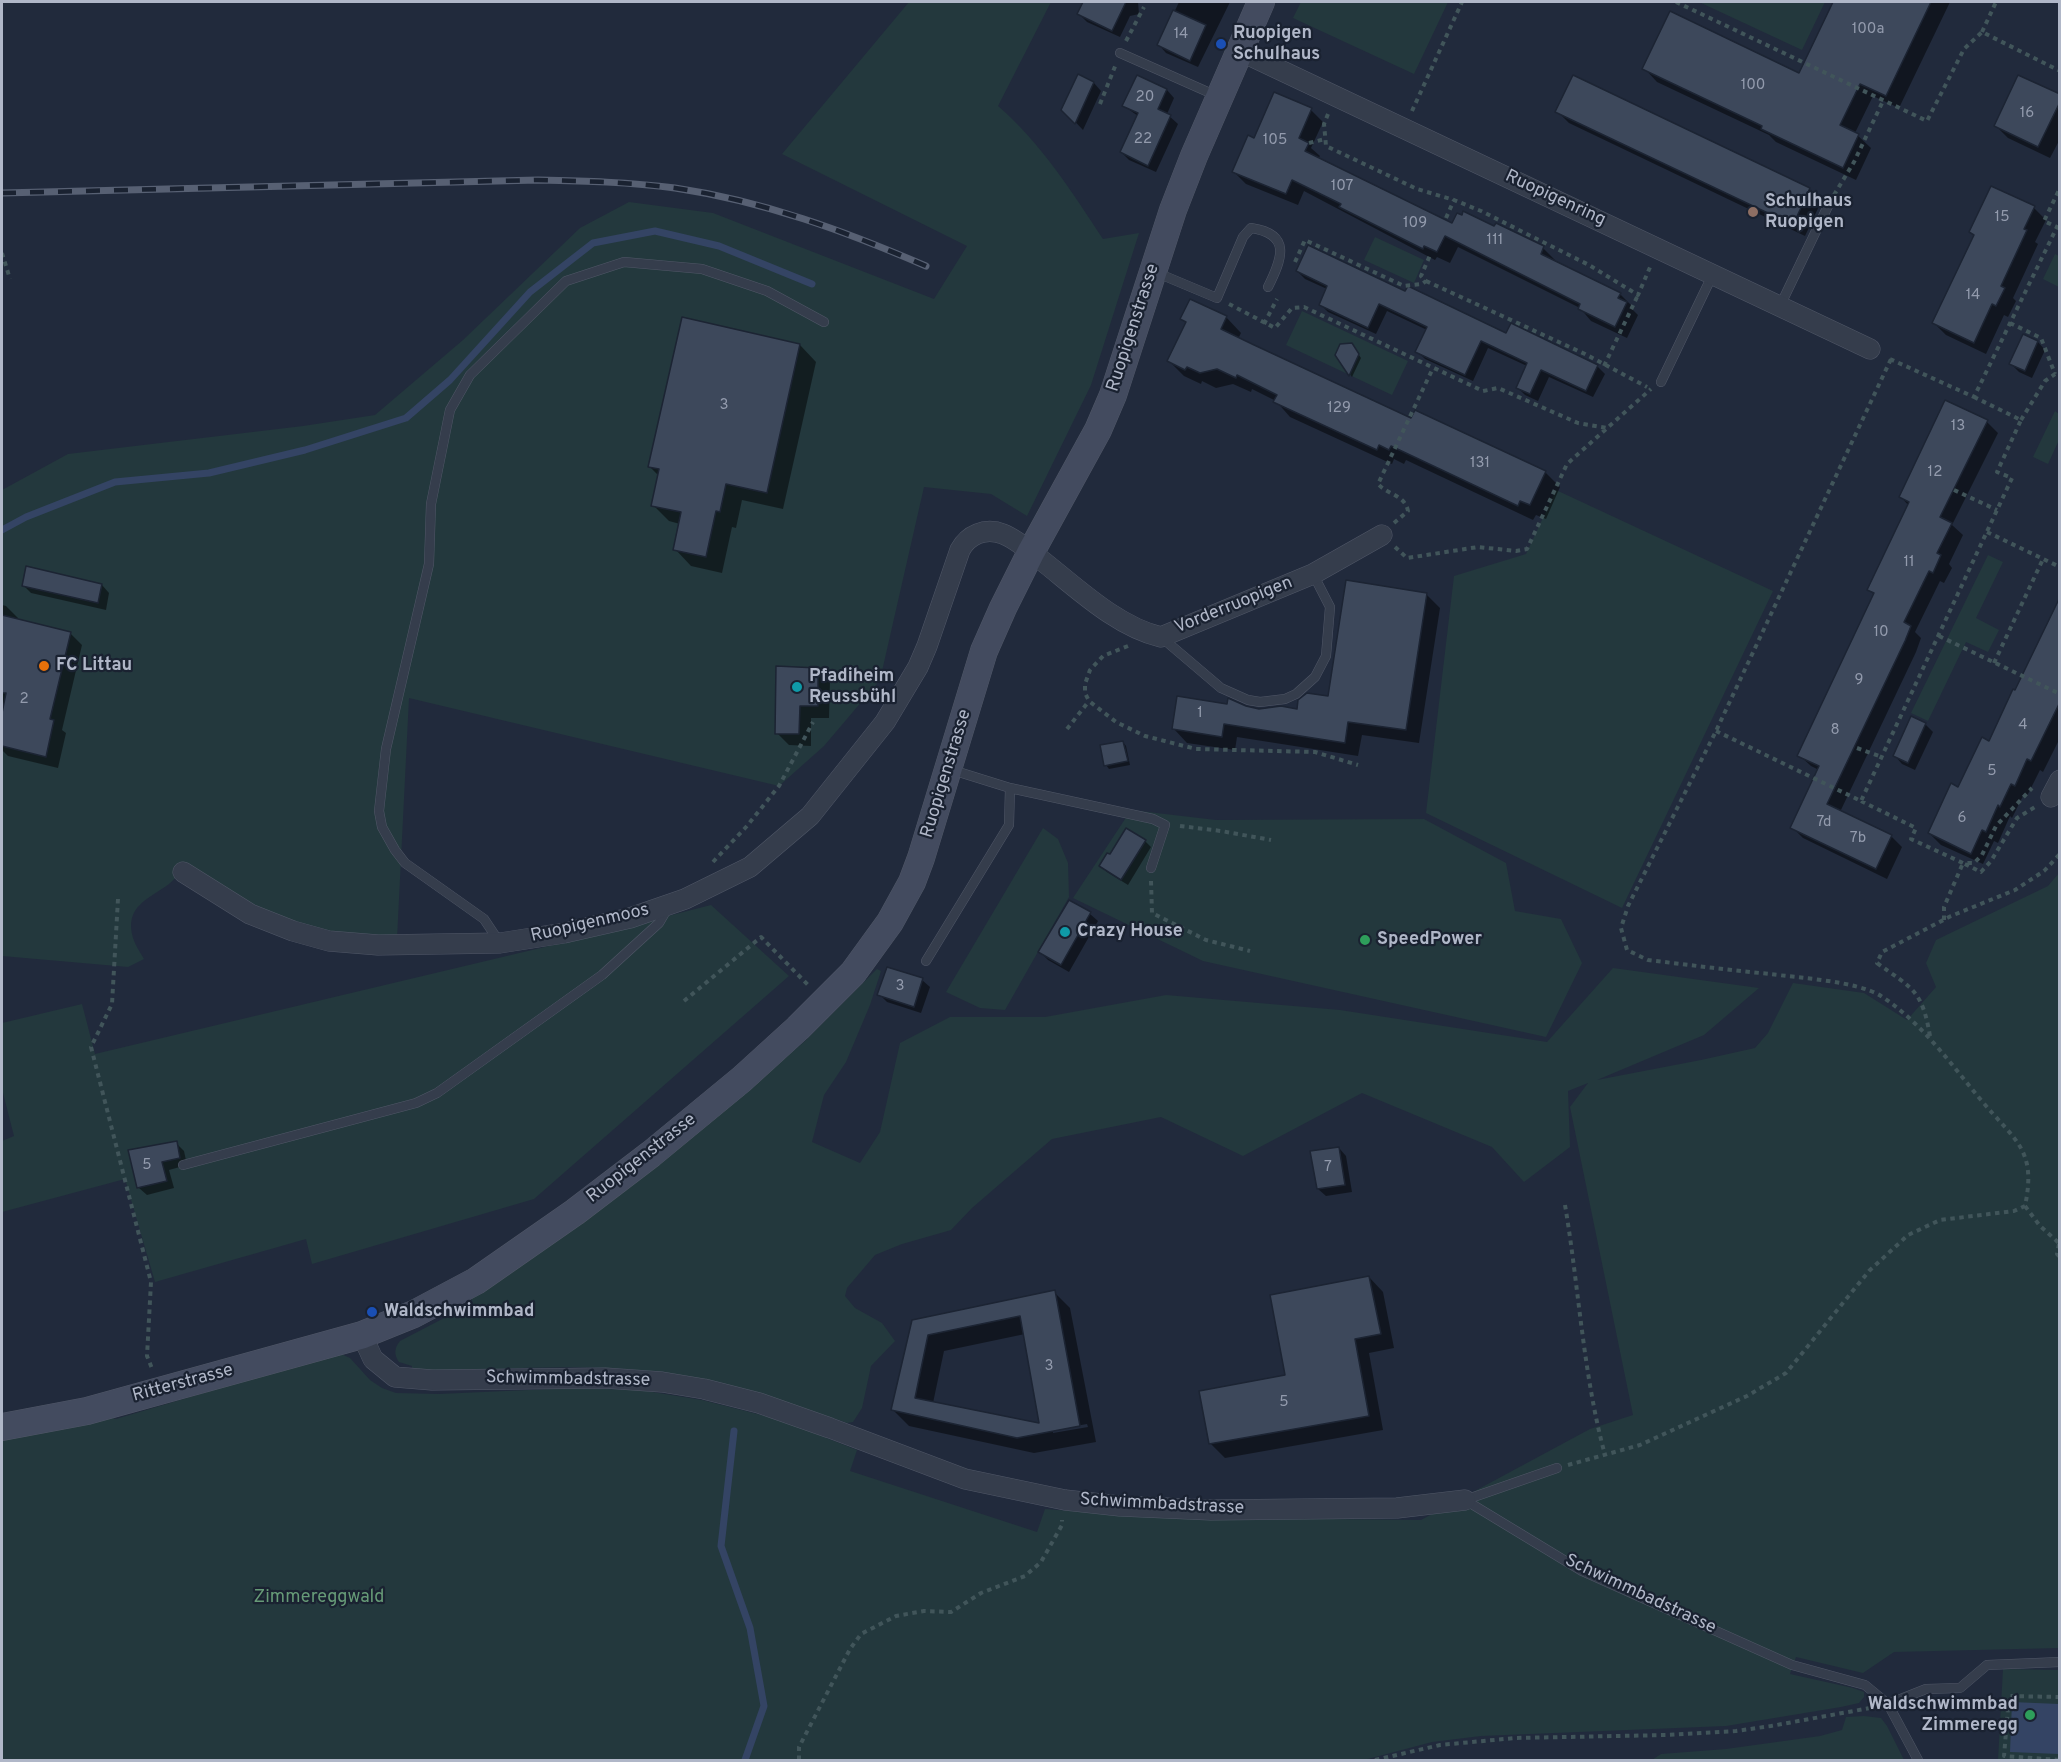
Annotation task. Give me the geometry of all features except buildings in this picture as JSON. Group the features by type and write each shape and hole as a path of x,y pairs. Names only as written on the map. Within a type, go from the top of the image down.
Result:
{"street":[{"name":"Ruopigenstrasse","path":"362,1335 413,1314 476,1281 651,1154 742,1079 798,1028 853,973 891,922 912,882 921,858 984,651 1031,552 1098,430 1113,395 1173,210 1261,2"},
{"name":"Ruopigenring","path":"1240,51 1870,349"},
{"name":"Ruopigenmoos","path":"183,872 250,914 293,931 329,941 378,945 500,943 564,933 630,918 685,899 750,867 810,816 879,731 918,667 965,541 973,535 988,531 1002,534 1031,552"},
{"name":"Vorderruopigen","path":"1031,552 1122,622 1161,637 1313,574 1382,535"},
{"name":"Ritterstrasse","path":"2,1427 87,1411 362,1335"},
{"name":"Schwimmbadstrasse","path":"362,1335 373,1359 395,1377 432,1380 605,1378 662,1382 704,1389 759,1403 964,1479 1065,1500 1120,1506 1211,1510 1397,1508 1465,1500"}],"lane":[{"path":"1120,53 1219,97"},
{"path":"1780,306 1828,206"},
{"path":"1152,271 1217,298 1243,237 1251,228 1268,233 1280,245 1282,255 1268,287"},
{"path":"500,943 484,919 405,863 382,827 379,811 386,749 429,564 431,504 450,410 470,375 566,281 624,262 702,269 767,291 824,322"},
{"path":"1661,382 1713,274"},
{"path":"1161,637 1221,688 1260,702 1285,699 1296,694 1315,677 1326,656 1330,607 1313,574"},
{"path":"947,769 1010,788 1153,819 1165,825 1151,868"},
{"path":"926,961 1009,825 1010,788"},
{"path":"183,1165 416,1103 437,1093 602,975 659,923 671,903"},
{"path":"1465,1500 1557,1468"},
{"name":"Schwimmbadstrasse","path":"1465,1500 1582,1571 1792,1665 1865,1685 1888,1704 1918,1761"},
{"path":"1888,1704 1926,1689 1960,1688 1988,1665 2060,1662"}],"path":[{"path":"1409,117 1462,2"},
{"path":"1676,2 1927,121 1964,49 1982,32 1996,2"},
{"path":"1982,32 2060,71"},
{"path":"1336,96 1324,124 1326,146 1417,189 1454,200 1589,265 1638,295"},
{"path":"1828,206 1854,162 1883,101"},
{"path":"1309,143 1325,139"},
{"path":"1974,397 2057,227 2044,221 2060,189"},
{"path":"1446,218 1454,200"},
{"path":"1290,272 1305,240 1404,286 1422,284 1426,281"},
{"path":"1604,366 1659,248"},
{"path":"2,252 10,279"},
{"path":"1431,253 1421,276 1426,281 1652,389 1567,464 1527,549 1516,551 1478,548 1407,558 1382,535 1408,511 1407,504 1400,497 1383,490 1378,484 1433,368"},
{"path":"1264,324 1280,293"},
{"path":"1217,298 1275,328 1292,308 1304,307 1483,391 1498,388 1578,423 1606,428"},
{"path":"1861,801 2012,478 1997,472 2021,420 2045,381 2057,375 2041,338 2010,323"},
{"path":"2021,420 1891,359 1716,731 1628,906 1621,928 1627,950 1648,960 1810,979 1856,987 1879,995 1930,1037 1996,1119 2020,1144 2029,1168 2025,1206 2040,1226 2059,1244 2057,1254 2060,1257"},
{"path":"1954,490 1997,510"},
{"path":"1987,532 2060,567"},
{"path":"1994,663 2043,559"},
{"path":"1141,631 1135,643 1103,656 1090,670 1085,684 1085,693 1089,701 1116,722 1145,736 1196,749 1315,752 1358,765"},
{"path":"1939,636 2060,694"},
{"path":"1067,729 1089,701"},
{"path":"707,870 746,827 778,786 813,722"},
{"path":"1716,731 1916,828 1911,839 1981,872 1991,861 2017,818 2055,789"},
{"path":"1857,748 1882,757"},
{"path":"1963,863 1974,863 1982,855 1996,826 2032,788 2055,789"},
{"path":"1165,825 1221,831 1271,840"},
{"path":"1930,1037 1925,1011 1916,992 1877,963 1882,952 1944,920 2015,890 2044,871 2060,854"},
{"path":"1944,920 1944,907 1963,863"},
{"path":"1151,868 1152,913 1206,940 1250,951"},
{"path":"118,899 112,1004 91,1047 151,1282 147,1356 155,1377 155,1392"},
{"path":"684,1001 761,938 794,970"},
{"path":"1565,1205 1575,1262 1594,1417 1605,1455"},
{"path":"1557,1468 1640,1445 1662,1436 1747,1396 1786,1372 1869,1272 1908,1235 1940,1220 2014,1211 2025,1206"},
{"path":"800,1761 799,1747 850,1649 861,1634 896,1616 924,1611 951,1612 981,1593 1025,1576 1041,1562 1059,1531 1062,1525 1065,1500"},
{"path":"2060,1697 2009,1696 2004,1756 2060,1760"},
{"path":"1375,1761 1440,1745 1493,1740 1736,1731 1888,1704"}],"green space":[{"path":"909,2 1051,2 998,106 1014,120 1042,152 1103,239 1139,233 1091,385 1027,516 991,494 924,487 880,680 824,746 779,786 409,698 397,939 312,929 262,910 185,866 171,882 146,899 135,911 131,927 133,938 144,959 128,967 2,956 2,490 68,454 303,426 375,415 463,340 580,228 629,202 713,213 934,299 967,246 782,154"},
{"path":"1301,2 1448,2 1414,74 1293,18"},
{"path":"1699,2 1825,2 1802,50"},
{"path":"1375,237 1424,260 1414,283 1364,260"},
{"path":"2055,254 2059,256 2059,287 2043,279"},
{"path":"1302,311 1408,361 1392,395 1286,345"},
{"path":"2055,411 2059,414 2059,440 2048,464 2033,457"},
{"path":"1556,490 1773,591 1622,908 1426,813 1454,576 1526,554"},
{"path":"1988,555 2003,562 1976,618 1999,630 1988,652 1966,642 1928,721 1911,713"},
{"name":"SpeedPower","path":"1131,810 1216,820 1424,819 1506,863 1515,911 1561,919 1582,963 1546,1037 1203,961 1073,898"},
{"path":"1043,828 1058,839 1068,863 1069,897 1005,1010 980,1008 946,992"},
{"name":"Zimmereggwald","path":"2059,873 2059,1648 1894,1652 1863,1673 1796,1657 1790,1674 1853,1688 1864,1692 1864,1697 1859,1703 1841,1707 1726,1726 1481,1736 1432,1742 1364,1760 2,1760 2,1427 87,1411 116,1419 341,1354 350,1358 370,1380 396,1393 439,1394 573,1388 640,1390 702,1400 781,1420 857,1450 850,1471 1037,1532 1045,1509 1151,1517 1421,1520 1590,1429 1633,1415 1570,1107 1588,1083 1568,1091 1570,1147 1524,1182 1492,1147 1362,1093 1243,1156 1161,1117 1052,1139 972,1208 951,1230 902,1244 875,1255 847,1288 845,1296 855,1308 882,1323 895,1341 871,1366 862,1408 853,1422 847,1423 725,1385 675,1374 590,1368 412,1372 412,1366 399,1362 395,1352 400,1341 473,1303 471,1298 666,1159 805,1041 877,969 881,971 870,1005 846,1062 824,1095 812,1142 860,1163 880,1132 900,1043 950,1017 1045,1017 1166,995 1340,1010 1547,1042 1613,968 1759,988 1704,1035 1597,1080 1755,1048 1768,1033 1793,983 1864,993 1907,1020 1936,987 1926,963 1936,940 2048,886"},
{"path":"711,905 789,976 534,1199 312,1264 306,1239 155,1282 125,1179 2,1212 2,1141 14,1136 2,1089 2,1023 82,1004 95,1054 574,940"},
{"name":"Waldschwimmbad Zimmeregg","path":"2003,1669 2059,1670 2059,1760 1998,1760"},
{"path":"1846,1717 1881,1718 1904,1760 1652,1760 1661,1754 1726,1749 1820,1736 1842,1730"}],"water":[{"path":"2012,1702 2059,1704 2059,1754 2010,1752"}],"waterway":[{"path":"2,530 26,517 115,482 209,473 305,450 406,418 450,380 530,292 593,243 655,231 719,246 812,284"},
{"path":"734,1431 721,1546 750,1628 764,1706 745,1760"}],"railway":[{"path":"2,193 538,180 641,184 708,194 772,209 834,229 926,266"}],"place":[{"name":"Ruopigen Schulhaus","path":"1221,44"},
{"name":"Schulhaus Ruopigen","path":"1753,212"},
{"name":"FC Littau","path":"44,666"},
{"name":"Pfadiheim Reussbühl","path":"797,687"},
{"name":"Crazy House","path":"1065,932"},
{"name":"SpeedPower","path":"1365,940"},
{"name":"Waldschwimmbad","path":"372,1312"},
{"name":"Waldschwimmbad Zimmeregg","path":"2030,1715"}]}
